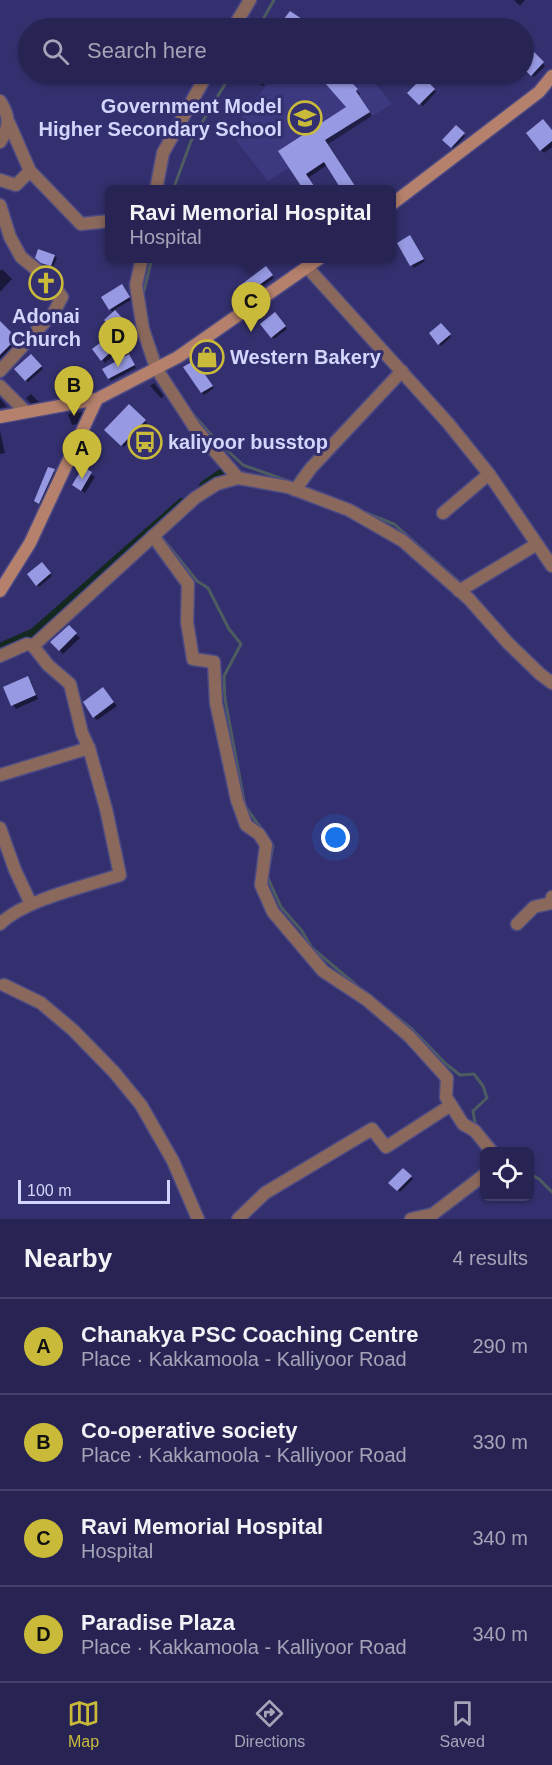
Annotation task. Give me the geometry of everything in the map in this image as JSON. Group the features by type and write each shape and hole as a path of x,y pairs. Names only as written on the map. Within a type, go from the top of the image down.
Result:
{"main road":[{"path":"396,201 538,92 552,76"},
{"path":"0,417 97,399 178,357 313,263"},
{"path":"0,591 30,543 97,399"}],"street":[{"path":"239,18 250,0"},
{"path":"157,185 163,153 201,84"},
{"path":"0,101 8,112 9,123 30,171 81,224 105,222"},
{"path":"0,142 9,123"},
{"path":"0,180 16,185 30,171"},
{"path":"0,205 10,237 21,257 48,279 62,297 54,312 0,371"},
{"path":"141,263 136,285 143,329 156,368 195,428 238,478"},
{"path":"307,267 402,371 489,474 552,566"},
{"path":"298,486 311,468 402,371"},
{"path":"0,386 26,412"},
{"path":"443,513 489,474"},
{"path":"33,646 195,498 217,484 238,478 298,486 350,510 403,541 460,591 524,659 552,683"},
{"path":"153,536 188,584 187,622 194,659 214,662 216,703 237,800 246,825 259,834 266,845 261,885 273,912 323,971 367,1000 409,1036 447,1078 446,1097 463,1124 475,1131 488,1147"},
{"path":"460,591 537,544"},
{"path":"0,656 27,644 33,646 48,665 70,684 82,733 106,809 120,875 31,904 0,924"},
{"path":"0,775 88,748"},
{"path":"0,828 15,870 31,904"},
{"path":"517,924 534,907 551,903 552,897"},
{"path":"1,985 41,1004 74,1030 114,1072 141,1105 168,1151 198,1219"},
{"path":"238,1219 265,1193 372,1129 386,1147 451,1105"},
{"path":"411,1219 433,1214 480,1178"}],"shaded area":[{"name":"Government Model Higher Secondary School","path":"267,84 375,84 392,104 268,181 230,133"}],"building":[{"path":"290,11 300,18 285,18"},
{"path":"534,52 544,62 534,73"},
{"path":"326,84 353,84 370,112 325,140 354,185 338,185 324,162 306,174 313,185 300,185 278,151 346,107"},
{"path":"416,84 430,84 435,89 419,105 407,93"},
{"path":"543,119 552,130 552,141 540,151 526,133"},
{"path":"456,125 465,133 451,148 442,140"},
{"path":"410,235 424,259 410,266 397,243"},
{"path":"38,249 55,255 51,266 35,258"},
{"path":"266,266 273,275 244,296 238,287"},
{"path":"122,284 130,297 109,310 101,297"},
{"path":"115,310 134,331 101,361 92,349 114,332 104,320"},
{"path":"275,312 286,326 271,338 260,324"},
{"path":"0,321 17,338 0,355"},
{"path":"441,323 451,334 438,345 429,333"},
{"path":"31,354 42,366 25,381 14,369"},
{"path":"129,354 135,365 108,379 102,369"},
{"path":"195,360 213,386 201,393 183,367"},
{"path":"129,404 146,420 121,446 104,430"},
{"path":"48,467 55,469 39,504 34,501"},
{"path":"83,467 92,472 81,491 72,485"},
{"path":"42,562 51,573 36,586 27,574"},
{"path":"69,625 77,633 59,651 50,642"},
{"path":"28,676 36,695 11,706 3,687"},
{"path":"103,687 114,702 93,718 83,702"},
{"path":"403,1168 412,1176 397,1191 388,1183"}],"waterway":[{"path":"264,18 274,0"},
{"path":"175,185 191,141 225,84"},
{"path":"143,295 151,263"},
{"path":"155,346 159,357"},
{"path":"191,412 243,465 291,482"},
{"path":"204,486 226,471"},
{"path":"0,648 34,633 182,503"},
{"path":"361,511 394,524 464,586"},
{"path":"163,539 197,581 208,588 229,629 241,644 224,676 225,699 245,806 263,831"},
{"path":"269,867 273,846 270,842"},
{"path":"267,876 281,907 302,931 312,948 361,989"},
{"path":"378,1002 412,1029 460,1075 474,1074 483,1086 487,1098 473,1111 475,1123 496,1147"},
{"path":"534,1176 552,1192"}],"place":[{"name":"Government Model Higher Secondary School","path":"305,118"},
{"name":"Adonai Church","path":"46,283"},
{"name":"Ravi Memorial Hospital","path":"251,332"},
{"name":"Western Bakery","path":"207,357"},
{"name":"Paradise Plaza","path":"118,367"},
{"name":"Co-operative society","path":"74,416"},
{"name":"kaliyoor busstop","path":"145,442"},
{"name":"Chanakya PSC Coaching Centre","path":"82,479"}]}
